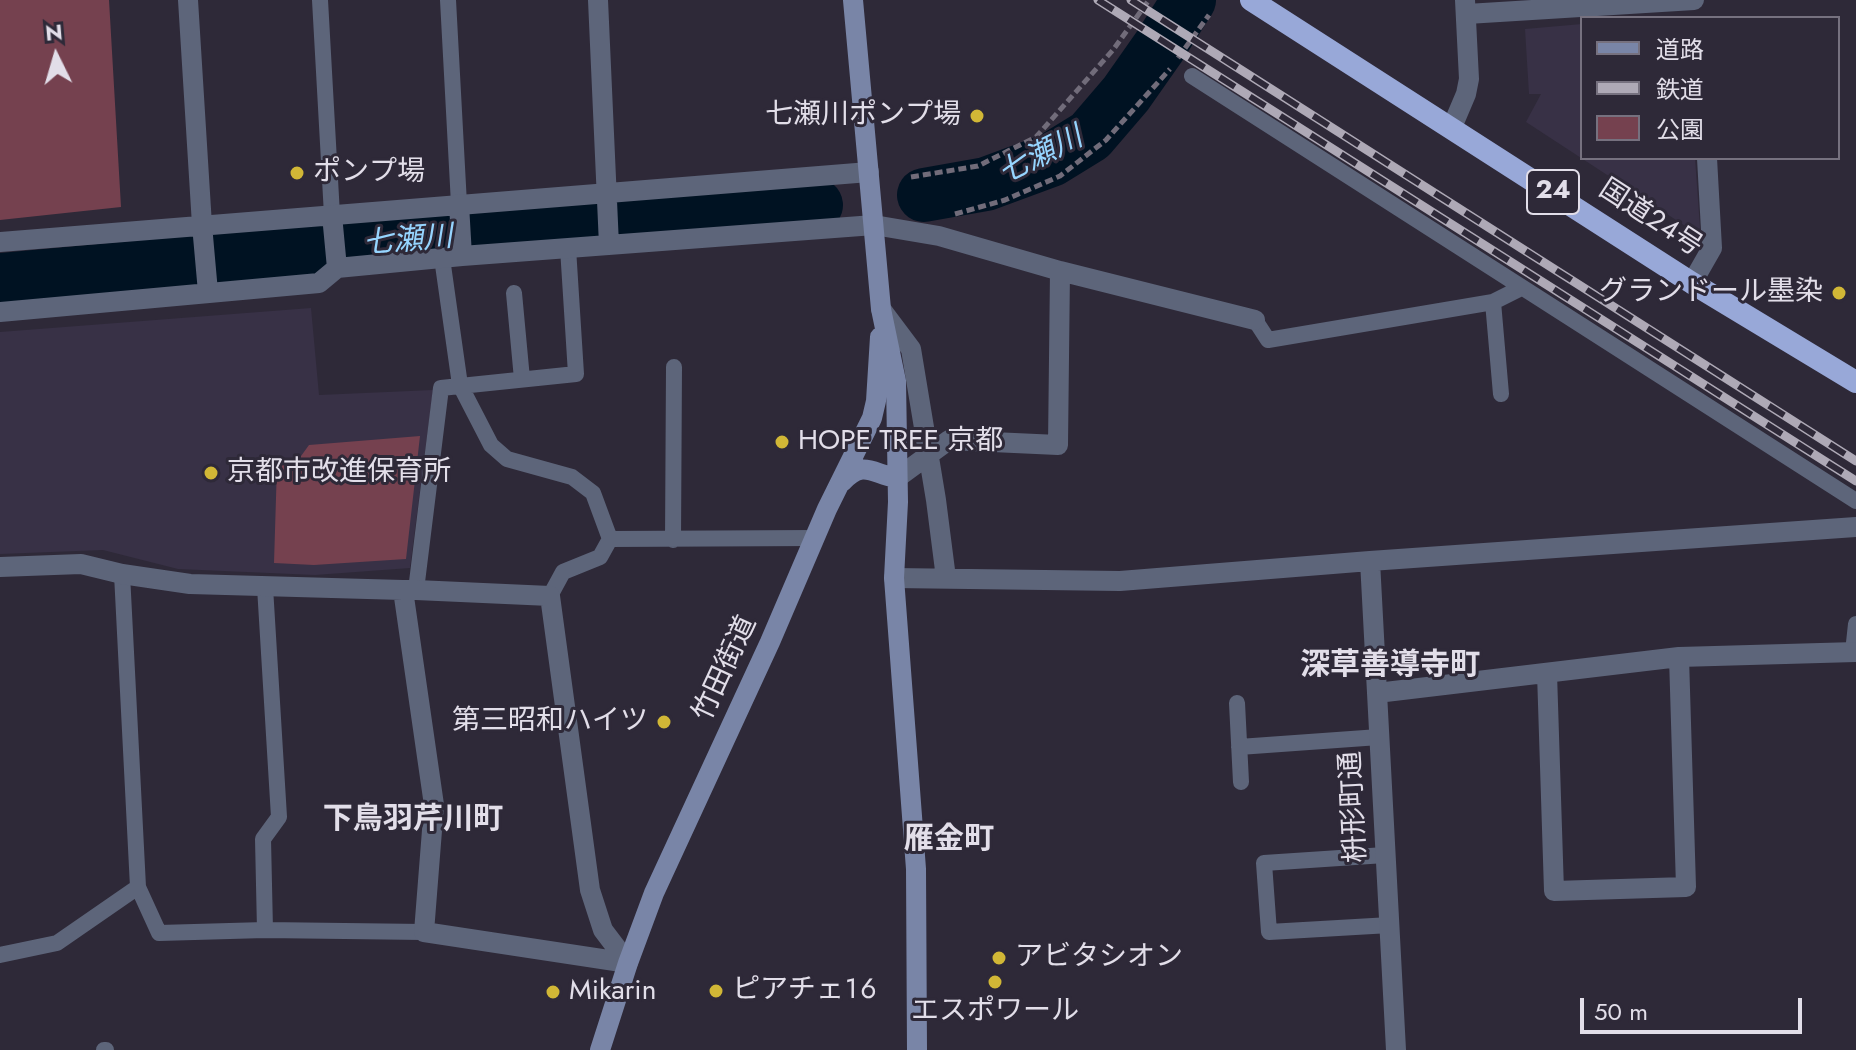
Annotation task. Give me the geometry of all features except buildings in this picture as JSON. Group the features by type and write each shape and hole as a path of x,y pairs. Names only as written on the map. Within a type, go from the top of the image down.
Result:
{"highway":[{"name":"国道24号","path":"1251,0 1692,283 1856,382"}],"main road":[{"name":"竹田街道","path":"853,0 881,309 896,381 898,502 894,578 916,869 917,1050"},
{"path":"856,32 863,0"},
{"name":"竹田街道","path":"600,1050 654,893 872,418 876,401 881,309"},
{"path":"840,485 851,472 861,468 897,478"}],"street":[{"path":"188,0 208,285"},
{"path":"598,0 608,238"},
{"path":"1452,127 1469,79 1466,7 1696,0"},
{"path":"1692,283 1712,248 1707,160"},
{"path":"0,242 203,236 607,202 869,172"},
{"path":"455,253 459,214"},
{"path":"333,225 336,264"},
{"path":"0,312 208,285 319,283 336,264 455,253 568,248 608,238 874,225 939,236 1060,271 1255,320"},
{"path":"897,478 949,440 1058,445 1060,271"},
{"path":"881,309 911,349 946,578"},
{"path":"894,578 1120,581 1856,527"},
{"name":"枡形町通","path":"1370,561 1396,1050"},
{"path":"0,567 81,564 122,574 190,584 550,596 590,890 603,930 628,963"},
{"path":"410,590 434,805 424,932 628,963"},
{"path":"1377,693 1679,657 1854,652"},
{"path":"1547,673 1554,891 1686,887 1679,657"}],"lane":[{"path":"320,0 333,225"},
{"path":"448,0 459,214"},
{"path":"1192,76 1856,501"},
{"path":"410,590 441,388 576,374 568,248"},
{"path":"455,253 460,385 491,445 507,459 572,477 593,493 610,539 600,557 563,572 550,596"},
{"path":"1255,320 1268,340 1493,302 1521,288"},
{"path":"514,293 522,379"},
{"path":"1493,302 1501,394"},
{"path":"673,540 674,367"},
{"path":"610,539 815,538"},
{"path":"122,574 138,887 159,933 265,930 424,932"},
{"path":"265,587 279,817 263,839 265,930"},
{"path":"1854,652 1856,624"},
{"path":"1237,703 1241,782"},
{"path":"1239,747 1379,737"},
{"path":"1385,855 1264,863 1269,932 1390,925"},
{"path":"0,955 57,943 138,887"}],"path":[{"path":"911,177 978,166 1036,137 1113,50 1149,0"},
{"path":"941,215 1005,200 1060,176 1106,140 1173,64 1209,15"}],"shaded area":[{"path":"1580,24 1580,157 1526,122 1541,94 1529,94 1525,29"},
{"path":"1584,160 1695,160 1700,228 1696,233"},
{"name":"京都市改進保育所","path":"311,308 319,395 433,390 410,568 315,575 178,569 103,550 0,554 0,332"}],"green space":[{"path":"0,0 109,0 121,207 0,220"},
{"path":"420,436 406,559 314,565 274,563 277,465 296,463 309,445"}],"waterway":[{"name":"七瀬川","path":"924,195 986,184 1051,160 1090,136 1126,94 1189,0"},
{"name":"七瀬川","path":"0,280 816,205"}],"railway":[{"path":"1098,0 1856,481"},
{"path":"1131,0 1856,461"}],"place":[{"name":"七瀬川ポンプ場","path":"977,116"},
{"name":"ポンプ場","path":"297,173"},
{"name":"グランドール墨染","path":"1839,293"},
{"name":"HOPE TREE 京都","path":"782,442"},
{"name":"京都市改進保育所","path":"211,473"},
{"name":"第三昭和ハイツ","path":"664,722"},
{"name":"アビタシオン","path":"999,958"},
{"name":"エスポワール","path":"995,982"},
{"name":"ピアチェ１６","path":"716,991"},
{"name":"Mikarin","path":"553,992"}],"district":[{"name":"深草善導寺町","path":"1390,667"},
{"name":"下鳥羽芹川町","path":"413,821"},
{"name":"雁金町","path":"949,841"}]}
